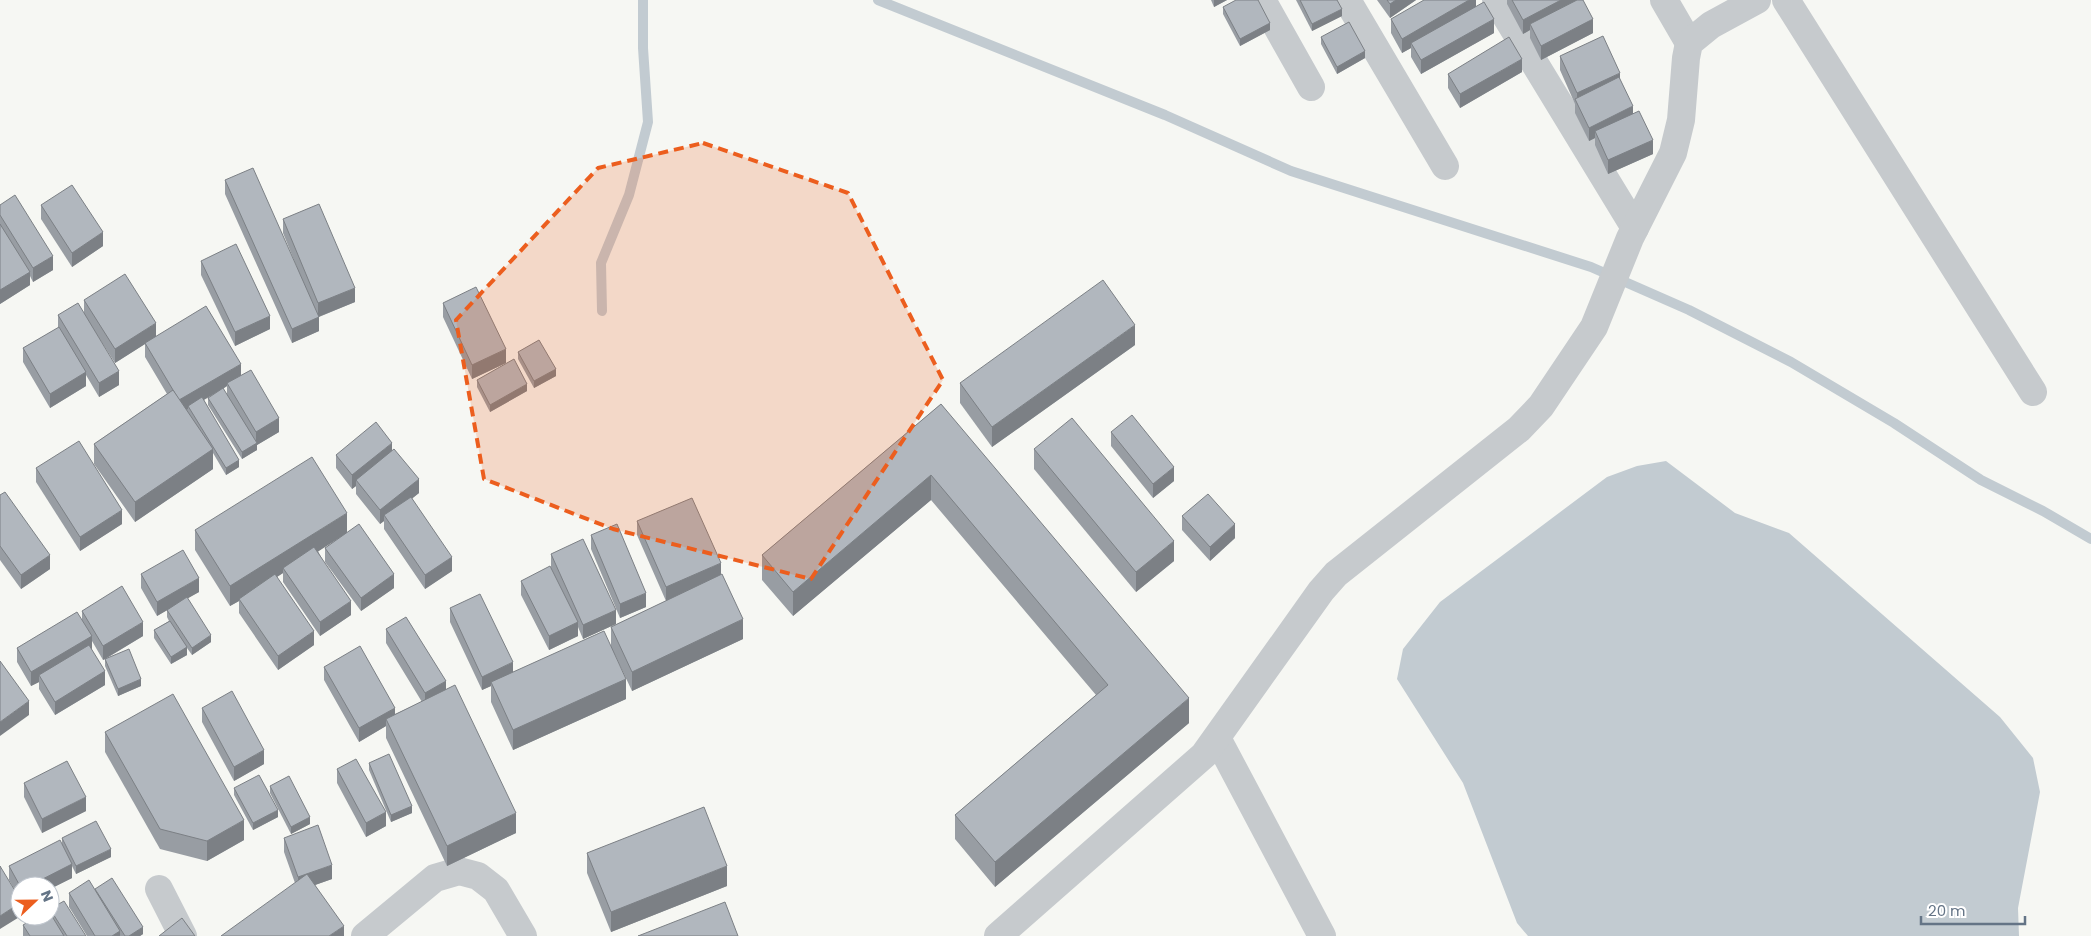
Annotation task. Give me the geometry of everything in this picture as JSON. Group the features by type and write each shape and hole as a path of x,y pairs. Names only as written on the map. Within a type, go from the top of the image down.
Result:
{"street":[{"path":"1262,0 1311,87"},
{"path":"1348,0 1445,166"},
{"path":"1496,0 1633,233"},
{"path":"1664,0 1689,43"},
{"path":"998,936 1024,927 1204,755 1321,591 1336,574 1519,429 1542,406 1594,327 1633,233 1673,153 1681,120 1689,43 1710,25 1757,0"},
{"path":"1786,0 2033,392"},
{"path":"1217,738 1322,936"},
{"path":"365,936 435,878 459,872 478,876 496,890 523,936"},
{"path":"159,889 183,936"}],"highlighted area":[{"path":"703,143 848,193 943,380 811,579 613,529 484,479 456,320 598,168"}],"shaded area":[{"path":"1666,461 1735,513 1789,533 2000,717 2033,758 2040,792 2018,908 2019,936 1528,936 1517,923 1463,783 1397,679 1403,649 1440,602 1607,477 1637,466"}],"building":[{"path":"1236,0 1258,0 1270,23 1240,39 1223,7"},
{"path":"1300,0 1337,0 1342,9 1312,24"},
{"path":"1387,0 1396,0 1390,4"},
{"path":"1424,0 1469,0 1402,39 1391,19"},
{"path":"1512,0 1561,0 1523,20"},
{"path":"1577,0 1583,0 1593,19 1541,46 1530,24"},
{"path":"1484,2 1494,19 1421,60 1411,43"},
{"path":"1349,22 1365,51 1337,67 1321,37"},
{"path":"1603,36 1620,73 1577,93 1560,56"},
{"path":"1509,37 1522,59 1460,94 1448,74"},
{"path":"1619,77 1633,106 1589,128 1575,99"},
{"path":"1639,111 1653,140 1608,160 1595,131"},
{"path":"253,168 319,317 292,329 225,180"},
{"path":"72,185 103,232 72,253 41,205"},
{"path":"15,195 53,256 33,268 0,215 0,205"},
{"path":"319,204 355,288 318,303 283,219"},
{"path":"0,224 30,272 0,290"},
{"path":"236,244 270,316 235,332 201,261"},
{"path":"125,274 156,323 115,349 84,300"},
{"path":"1103,280 1135,325 992,427 960,383"},
{"path":"476,287 506,349 472,365 443,303"},
{"path":"78,303 119,371 99,383 58,315"},
{"path":"206,306 241,364 179,400 145,343"},
{"path":"59,327 86,372 50,394 23,348"},
{"path":"539,340 556,369 534,381 518,352"},
{"path":"514,359 527,384 490,405 477,380"},
{"path":"251,370 279,418 256,432 227,383"},
{"path":"223,388 257,443 242,452 208,398"},
{"path":"173,390 213,449 135,502 94,444"},
{"path":"202,397 239,460 226,468 188,406"},
{"path":"941,404 1189,698 995,862 955,815 1108,685 931,475 793,592 762,555"},
{"path":"1132,415 1174,467 1153,484 1111,432"},
{"path":"1072,418 1174,541 1136,572 1034,449"},
{"path":"376,422 392,443 352,475 336,455"},
{"path":"79,441 122,510 80,537 36,468"},
{"path":"394,449 419,479 380,510 356,480"},
{"path":"312,457 347,513 230,586 195,530"},
{"path":"5,492 50,555 21,575 0,546 0,495"},
{"path":"1208,494 1235,524 1210,547 1182,516"},
{"path":"411,497 452,557 425,575 384,515"},
{"path":"692,498 721,563 666,587 637,521"},
{"path":"359,524 394,574 361,598 325,548"},
{"path":"617,524 646,593 620,604 591,535"},
{"path":"583,539 616,610 583,625 551,554"},
{"path":"314,547 351,601 320,622 283,568"},
{"path":"183,550 199,578 157,602 141,574"},
{"path":"550,566 578,622 549,636 521,581"},
{"path":"275,574 314,631 278,656 239,599"},
{"path":"722,574 743,619 632,672 611,627"},
{"path":"122,586 143,622 103,646 82,611"},
{"path":"480,594 513,662 482,677 450,608"},
{"path":"187,597 211,635 192,648 167,610"},
{"path":"77,612 92,636 31,672 17,648"},
{"path":"406,617 446,681 425,693 386,629"},
{"path":"170,621 187,647 171,657 154,630"},
{"path":"604,631 626,679 513,730 491,682"},
{"path":"89,645 105,671 55,702 39,675"},
{"path":"360,646 395,708 359,728 324,667"},
{"path":"129,649 141,679 118,689 105,659"},
{"path":"0,661 29,701 0,722"},
{"path":"455,685 516,813 447,846 386,719"},
{"path":"232,691 264,750 234,767 202,708"},
{"path":"173,694 244,820 207,841 160,829 105,732"},
{"path":"389,754 412,806 391,815 369,763"},
{"path":"356,759 386,812 366,823 337,769"},
{"path":"67,761 86,797 42,819 24,783"},
{"path":"259,775 278,810 253,823 234,788"},
{"path":"289,776 310,817 291,827 270,786"},
{"path":"704,807 727,866 611,912 587,853"},
{"path":"96,821 111,849 76,866 62,838"},
{"path":"318,825 332,865 298,877 284,838"},
{"path":"60,840 72,864 49,876 14,876 9,866"},
{"path":"0,866 10,882 10,910 0,916"},
{"path":"307,874 344,926 329,936 221,936"},
{"path":"112,878 143,927 129,936 125,936 95,889"},
{"path":"89,880 120,931 112,936 95,936 69,893"},
{"path":"64,901 86,936 67,936 60,925 60,903"},
{"path":"725,902 738,936 638,936"},
{"path":"182,918 195,936 159,936"},
{"path":"24,926 58,926 64,936 30,936"}],"waterway":[{"path":"602,311 601,263 629,195 648,122 643,48 643,0"},
{"path":"878,0 1165,115 1291,171 1591,267 1689,310 1791,362 1894,423 1981,480 2043,511 2091,539"}]}
